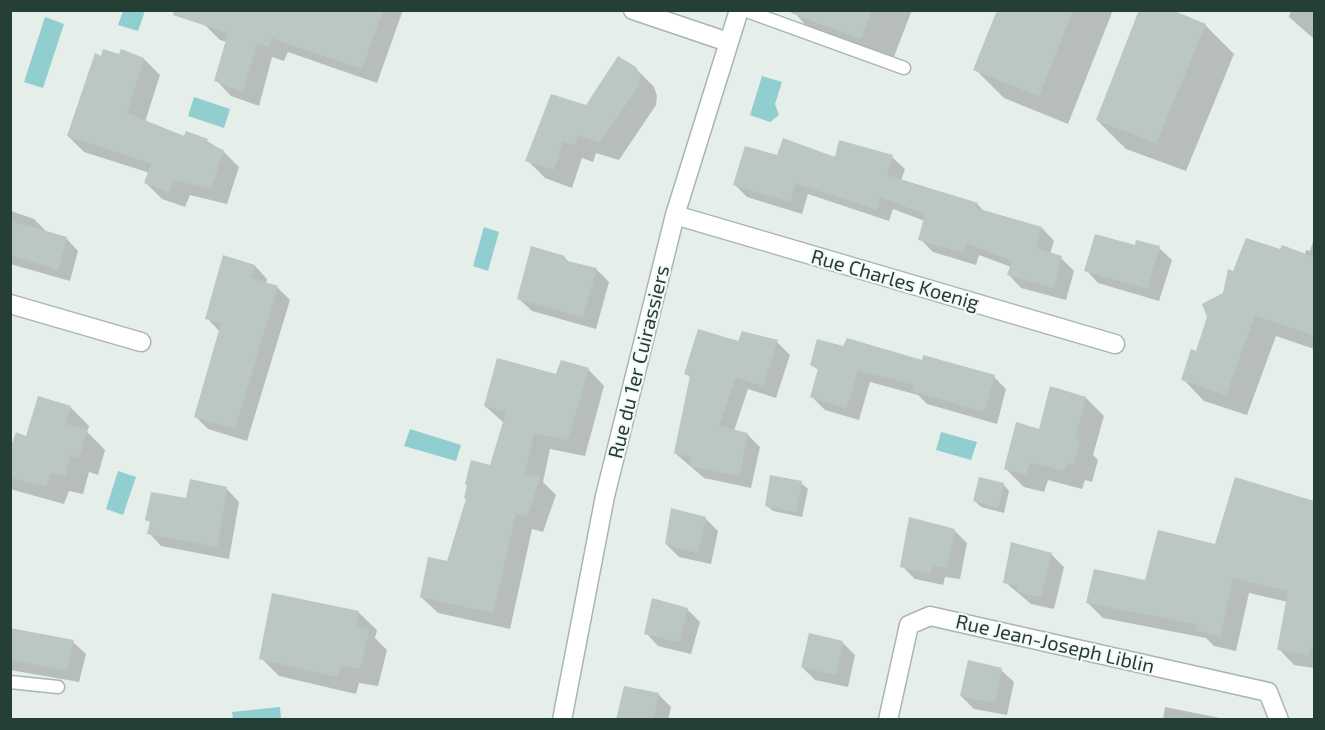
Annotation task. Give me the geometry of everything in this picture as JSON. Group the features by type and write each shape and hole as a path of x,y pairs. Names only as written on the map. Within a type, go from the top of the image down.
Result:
{"street":[{"path":"633,10 728,42"},
{"name":"Rue du 1er Cuirassiers","path":"562,720 605,496 675,215 728,42 741,10"},
{"name":"Rue Charles Koenig","path":"675,215 1115,344"},
{"path":"10,304 141,342"},
{"name":"Rue Jean-Joseph Liblin","path":"888,720 909,625 930,616 1268,692 1279,720"}],"lane":[{"path":"741,10 904,68"},
{"path":"10,682 58,687"}],"water":[{"path":"123,11 145,11 138,31 118,25"},
{"path":"45,17 64,24 43,88 24,82"},
{"path":"762,76 782,82 775,104 779,115 770,122 750,115"},
{"path":"194,97 230,109 224,128 188,116"},
{"path":"484,227 499,232 488,271 473,266"},
{"path":"410,429 461,445 456,461 404,446"},
{"path":"941,432 977,442 971,460 936,450"},
{"path":"118,471 136,477 123,515 106,509"},
{"path":"280,707 281,719 233,719 232,712"}],"building":[{"path":"174,10 383,10 362,69 272,38 269,47 257,43 243,92 214,81 228,33 173,15"},
{"path":"792,10 872,10 861,39 791,13"},
{"path":"997,10 1073,10 1039,96 973,70"},
{"path":"1139,10 1172,10 1206,24 1156,143 1096,120"},
{"path":"103,49 119,54 121,49 144,58 127,113 184,136 186,131 208,139 206,143 224,150 211,189 174,180 169,192 144,183 151,164 67,136 95,53 101,56"},
{"path":"618,56 636,67 640,76 638,87 600,142 578,135 574,145 563,141 554,170 525,161 551,94 586,105"},
{"path":"783,138 835,157 839,140 893,155 887,175 978,203 976,208 1042,227 1036,248 1062,256 1054,288 1007,275 1012,261 966,243 964,253 918,240 925,214 880,197 877,210 795,183 790,202 733,185 745,146 777,155"},
{"path":"10,221 67,237 58,270 10,255"},
{"path":"1095,234 1135,245 1136,240 1160,246 1147,289 1084,271"},
{"path":"1246,238 1280,249 1282,245 1314,257 1314,336 1255,315 1226,395 1181,380 1191,349 1196,351 1207,317 1202,304 1223,293 1228,269 1233,271"},
{"path":"531,246 565,256 563,260 597,268 583,317 517,299"},
{"path":"223,255 255,265 251,278 278,286 235,429 194,417 221,323 205,319"},
{"path":"698,329 738,341 742,331 778,340 763,386 736,377 719,426 748,433 739,476 690,466 692,457 674,453 690,376 684,374"},
{"path":"847,338 922,360 923,355 995,375 984,412 912,391 914,385 858,370 846,409 810,397 818,369 810,365 817,339 843,346"},
{"path":"497,358 556,374 561,360 589,368 568,440 534,433 525,474 540,477 527,517 516,513 493,613 420,597 428,557 447,561 466,499 464,498 467,485 465,484 471,460 490,465 506,412 484,406"},
{"path":"1050,386 1086,397 1075,438 1080,440 1074,465 1067,463 1064,471 1030,462 1026,475 1004,469 1016,422 1039,429"},
{"path":"38,396 71,406 66,424 87,430 79,458 71,455 65,476 50,473 46,487 10,477 10,450 16,432 26,436"},
{"path":"770,475 802,481 796,512 765,506"},
{"path":"979,477 1004,483 998,508 973,501"},
{"path":"1235,477 1314,501 1314,647 1310,646 1308,655 1277,650 1288,591 1233,578 1220,637 1196,630 1197,624 1086,603 1094,569 1145,580 1158,530 1215,544"},
{"path":"190,479 227,487 217,547 147,534 150,522 145,520 151,492 186,498"},
{"path":"671,508 706,517 698,553 665,544"},
{"path":"909,517 955,529 947,568 933,565 930,574 900,567"},
{"path":"1011,542 1052,553 1041,597 1017,592 1017,586 1003,583"},
{"path":"272,593 359,611 355,626 369,630 360,669 341,665 338,677 259,659"},
{"path":"652,598 688,608 679,642 644,634"},
{"path":"10,628 74,640 67,670 10,660"},
{"path":"809,633 843,641 836,675 801,667"},
{"path":"968,660 1002,668 995,703 960,696"},
{"path":"624,686 659,693 653,720 616,720"}]}
